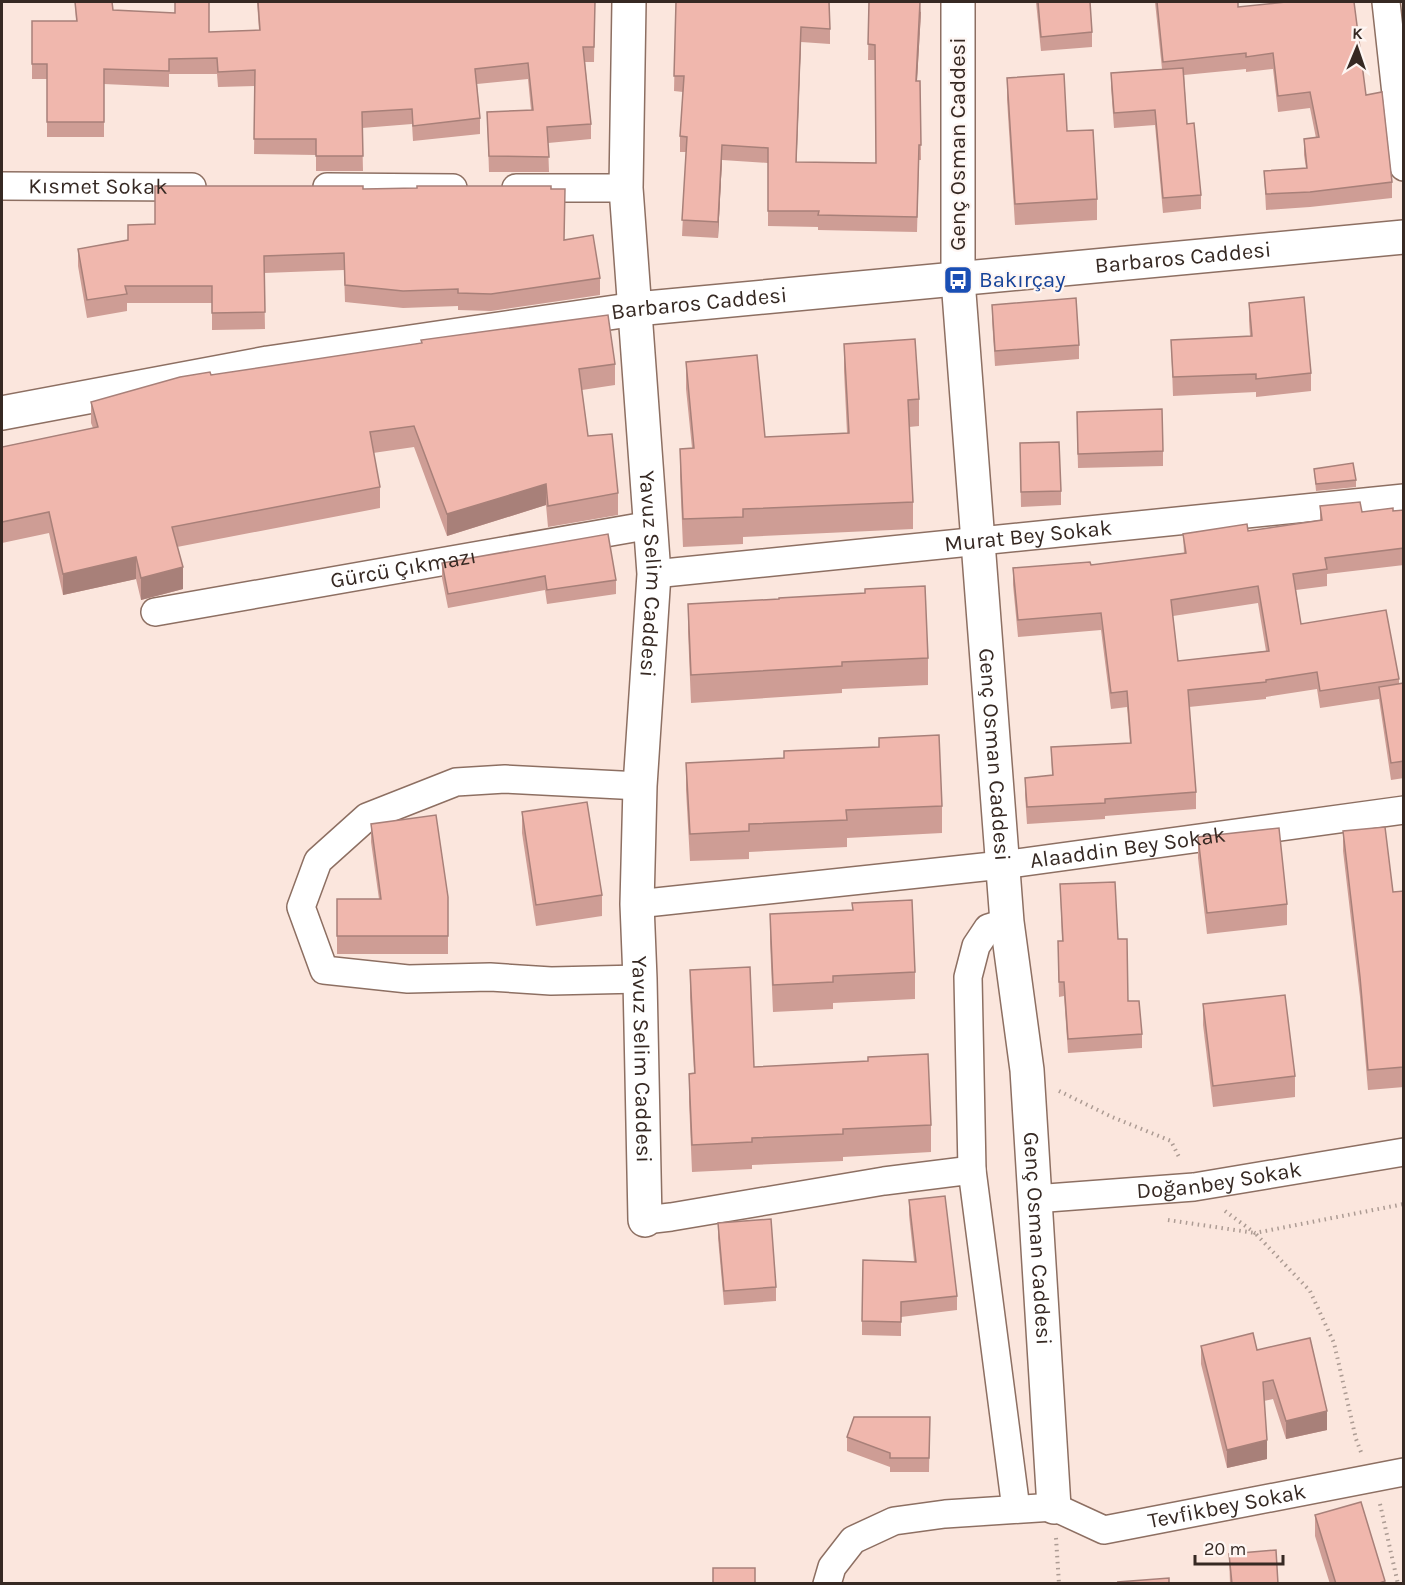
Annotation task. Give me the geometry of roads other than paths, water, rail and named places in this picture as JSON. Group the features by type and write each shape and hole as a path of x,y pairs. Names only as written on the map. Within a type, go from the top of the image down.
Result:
{"street":[{"name":"Yavuz Selim Caddesi","path":"629,2 626,188 654,574 640,786 637,904 645,1220"},
{"name":"Genç Osman Caddesi","path":"958,2 958,280 1002,865 1007,922 1027,1070 1054,1507"},
{"path":"1386,2 1404,167"},
{"name":"Kısmet Sokak","path":"2,186 214,187"},
{"path":"308,187 626,188"},
{"name":"Barbaros Caddesi","path":"2,413 268,363 636,309 1404,237"},
{"name":"Murat Bey Sokak","path":"654,574 1404,498"},
{"name":"Gürcü Çıkmazı","path":"155,612 651,525"},
{"path":"640,786 505,779 456,782 368,818 318,861 302,907 324,970 408,979 490,977 551,981 640,980"},
{"name":"Alaaddin Bey Sokak","path":"637,904 1002,865 1404,810"},
{"path":"1007,922 988,928 976,946 968,976 972,1170 1016,1509"},
{"name":"Doğanbey Sokak","path":"1034,1199 1194,1187 1404,1152"},
{"path":"645,1220 884,1181 972,1170"},
{"name":"Tevfikbey Sokak","path":"1054,1507 1104,1530 1404,1473"},
{"path":"827,1584 832,1567 853,1540 894,1521 945,1514 1054,1507"}],"place":[{"name":"Bakırçay","path":"958,280"}]}
